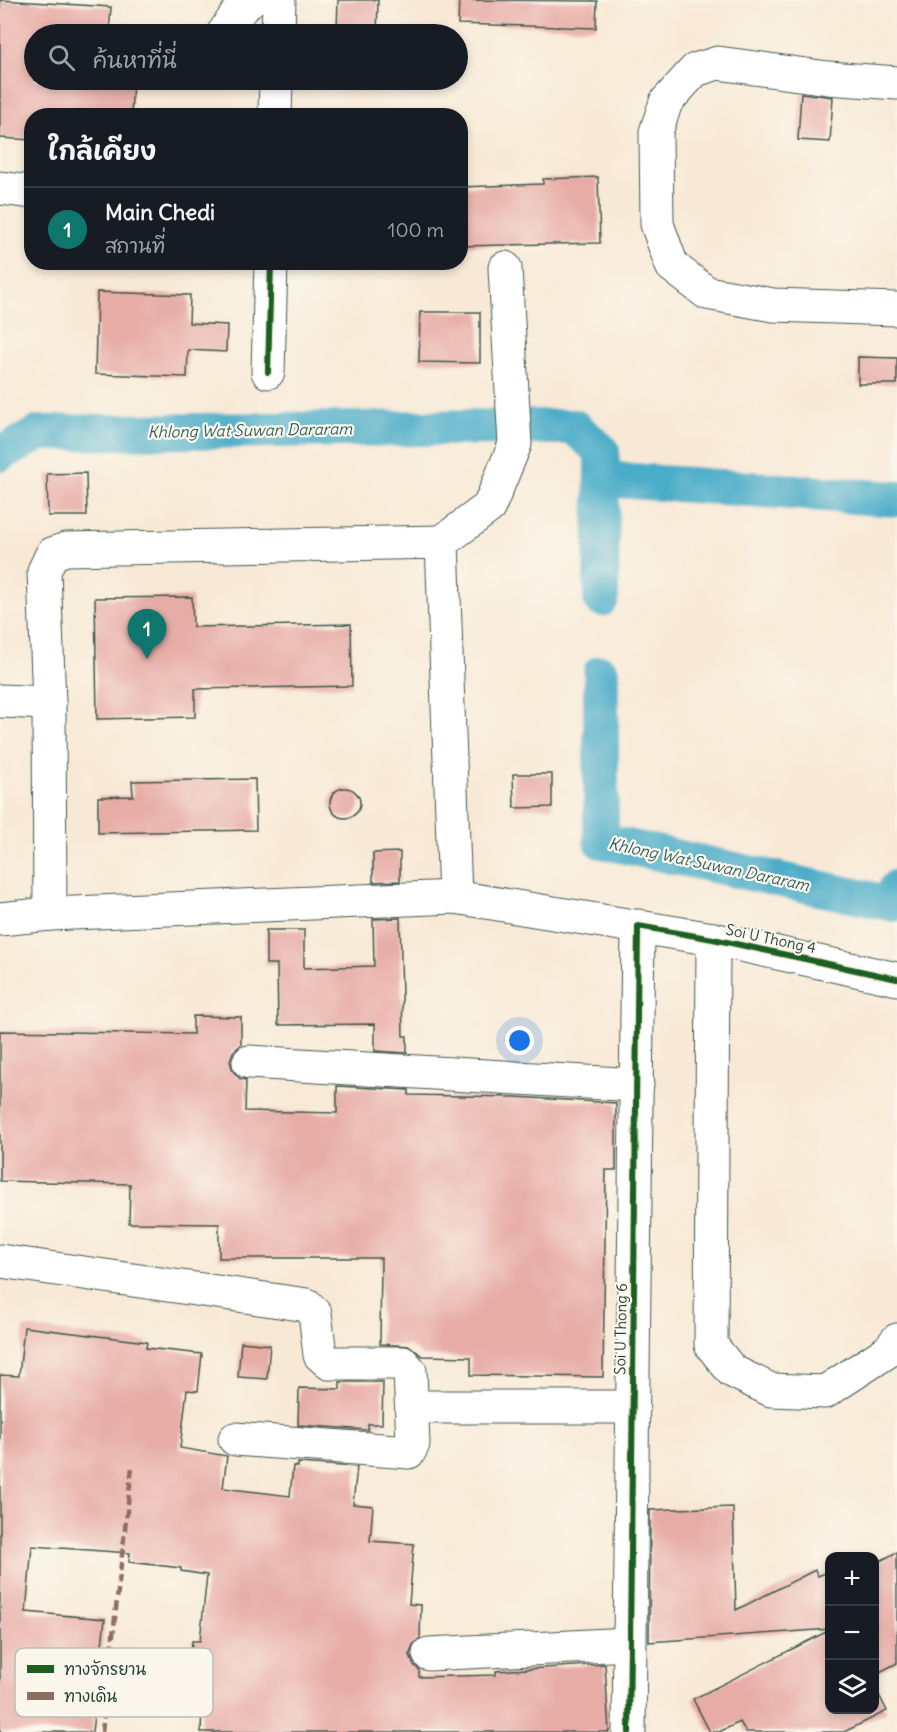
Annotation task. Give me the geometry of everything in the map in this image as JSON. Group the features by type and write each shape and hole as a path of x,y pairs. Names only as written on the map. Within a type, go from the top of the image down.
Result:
{"street":[{"path":"230,24 250,0"},
{"path":"278,24 279,0"},
{"path":"897,83 828,78 718,63 695,70 666,102 656,132 657,224 672,266 708,293 773,305 897,309"},
{"path":"275,108 276,90"},
{"path":"0,188 24,191"},
{"path":"50,914 49,703 44,571 52,554 66,549 442,542 489,507 514,444 505,268"},
{"path":"268,372 271,270"},
{"path":"442,542 455,897"},
{"path":"0,701 49,703"},
{"name":"Soi U Thong 4","path":"0,919 50,914 455,897 713,939 897,979"},
{"name":"Soi U Thong 6","path":"629,1732 628,1644 638,926"},
{"path":"713,939 711,1345 732,1371 771,1390 825,1392 888,1351 897,1340"},
{"path":"249,1062 637,1085"},
{"path":"0,1261 307,1305 315,1313 320,1355 323,1360 329,1363 403,1363 410,1371 413,1444 409,1452 235,1439"},
{"path":"413,1407 632,1407"},
{"path":"429,1654 628,1644"}],"building":[{"path":"0,0 111,7 110,24 24,24 24,90 132,90 131,108 24,108 24,140 0,138"},
{"path":"338,0 378,0 377,24 337,24"},
{"path":"459,0 597,1 596,28 458,24"},
{"path":"801,93 833,97 830,142 798,140"},
{"path":"598,177 600,243 468,246 468,187 543,184 543,179"},
{"path":"97,292 190,295 189,323 227,325 226,352 188,350 187,377 95,374"},
{"path":"420,312 480,312 480,363 419,362"},
{"path":"858,357 897,358 897,384 858,384"},
{"path":"86,473 87,516 48,516 47,474"},
{"path":"192,597 193,627 351,624 352,686 195,689 195,717 97,719 95,598"},
{"path":"513,774 552,774 552,807 514,808"},
{"path":"255,779 256,830 98,833 98,797 133,796 132,781"},
{"path":"345,788 356,792 360,803 356,814 345,818 334,814 330,803 334,792"},
{"path":"400,852 400,881 373,882 373,853"},
{"path":"400,918 403,1036 407,1036 407,1053 375,1051 375,1024 278,1025 277,964 266,964 266,930 304,930 304,968 374,966 373,919"},
{"path":"193,1016 241,1017 241,1045 233,1052 230,1061 233,1071 240,1079 246,1080 245,1111 337,1113 337,1086 409,1090 409,1095 515,1097 616,1103 616,1170 606,1170 603,1377 471,1375 471,1357 422,1356 410,1346 380,1344 381,1258 219,1258 219,1224 129,1223 130,1184 0,1181 0,1031 193,1034"},
{"path":"24,1327 147,1342 146,1348 202,1354 198,1391 187,1390 180,1448 227,1456 223,1488 290,1496 293,1466 298,1467 298,1463 357,1467 353,1504 373,1506 370,1541 414,1544 409,1604 421,1605 420,1638 413,1645 410,1654 413,1664 419,1670 419,1677 496,1675 496,1671 605,1664 609,1732 201,1732 202,1717 213,1717 213,1648 191,1648 192,1641 200,1641 207,1575 181,1571 181,1568 129,1562 130,1553 32,1546 26,1612 105,1619 102,1648 15,1648 15,1717 94,1717 92,1732 0,1732 0,1375 19,1376"},
{"path":"241,1342 270,1345 267,1379 238,1377"},
{"path":"340,1382 383,1382 382,1424 368,1424 368,1430 298,1425 299,1388 340,1389"},
{"path":"733,1507 736,1610 815,1570 818,1576 825,1573 825,1629 649,1642 650,1510"},
{"path":"897,1552 897,1663 879,1672 879,1606 879,1561"},
{"path":"825,1633 825,1714 879,1714 879,1695 887,1711 844,1732 746,1732 740,1722 719,1732 710,1732 693,1699"}],"waterway":[{"name":"Khlong Wat Suwan Dararam","path":"0,454 40,433 505,427"},
{"name":"Khlong Wat Suwan Dararam","path":"521,427 574,427 602,451 601,599"},
{"path":"602,479 897,499"},
{"name":"Khlong Wat Suwan Dararam","path":"601,673 601,841 893,904 897,887"}],"marked path":[{"path":"112,1648 132,1467"},
{"path":"102,1732 104,1717"}],"cycle path":[{"path":"268,372 271,270"},
{"path":"629,1732 638,926 713,939 897,979"}],"place":[{"name":"Main Chedi","path":"147,659"}]}
